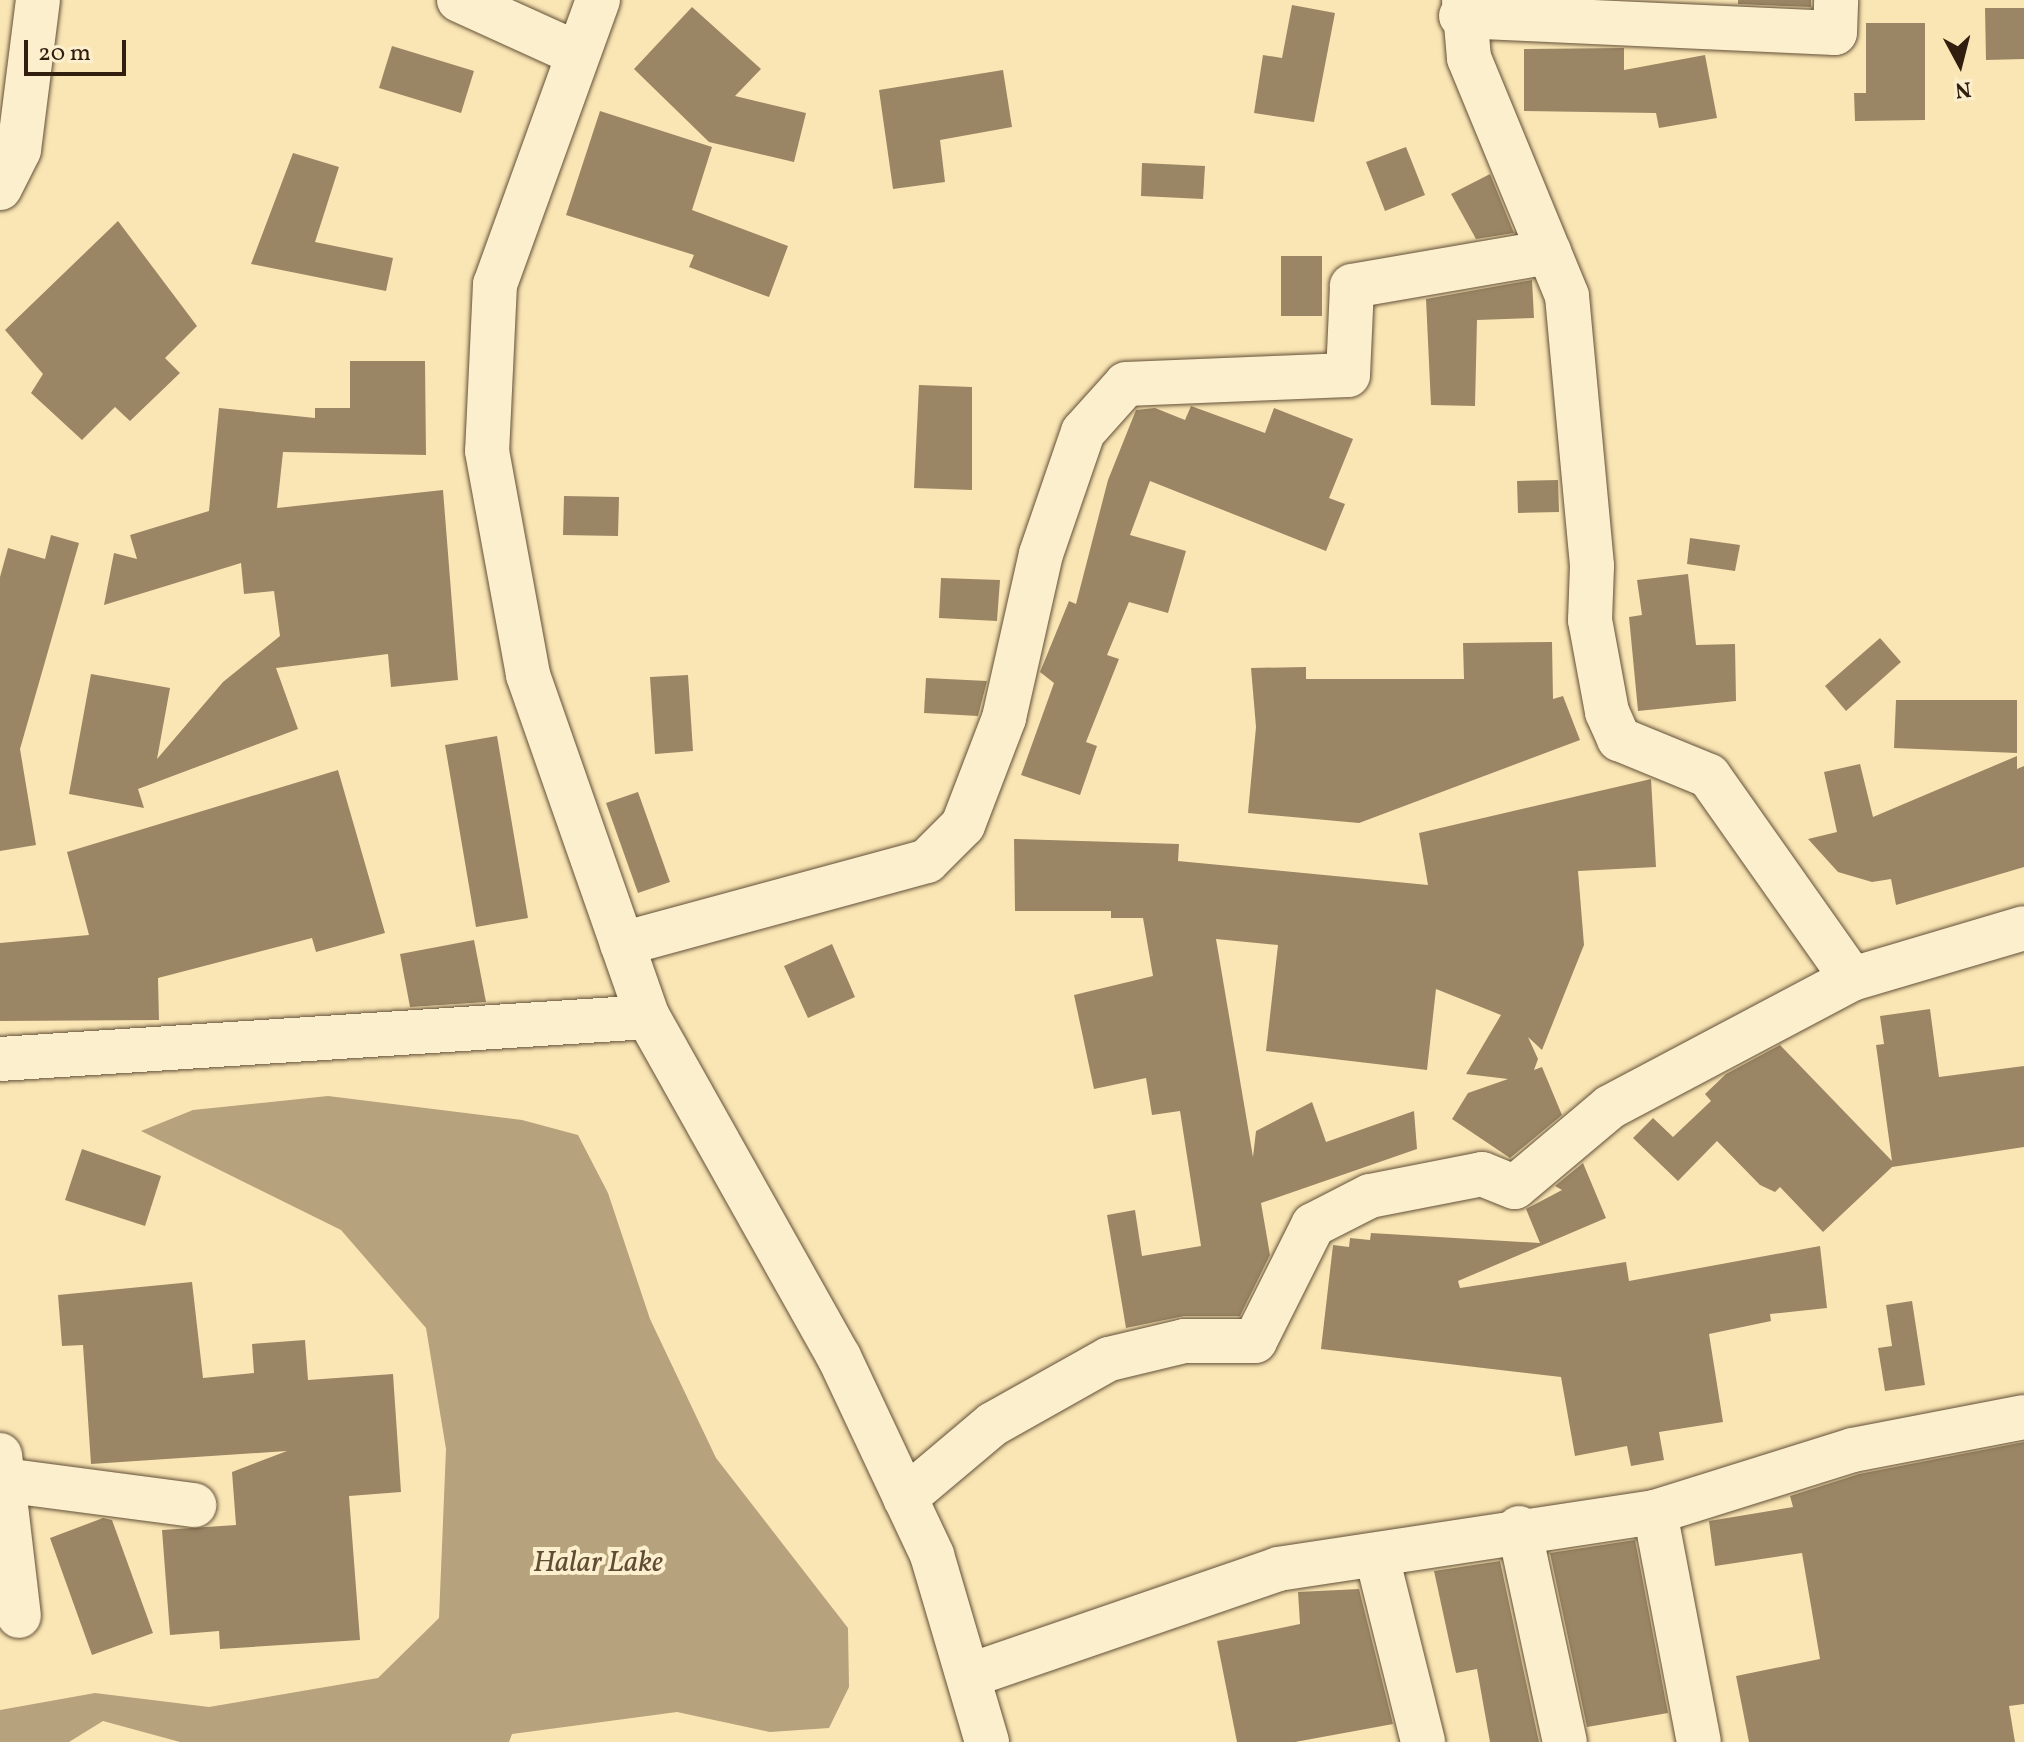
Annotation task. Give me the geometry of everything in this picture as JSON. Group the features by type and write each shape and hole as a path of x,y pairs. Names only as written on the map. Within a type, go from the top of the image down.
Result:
{"street":[{"path":"0,188 19,150 38,0"},
{"path":"459,0 576,53"},
{"path":"598,0 576,53 495,284 487,451 528,675 648,1017 839,1357 905,1498 971,1675 987,1742"},
{"path":"1836,0 1835,33 1462,8 1469,58 1567,296 1592,566 1590,620 1607,712 1619,739 1709,776 1852,979"},
{"path":"622,944 927,861 963,825 1004,718 1041,554 1083,432 1126,384 1348,375 1352,286 1549,252"},
{"path":"905,1498 993,1424 1109,1359 1184,1341 1255,1341 1313,1225 1370,1196 1482,1174 1515,1187 1610,1107 1852,979 2024,928"},
{"path":"0,1059 648,1017"},
{"path":"971,1675 1278,1569 1377,1557 1519,1528 1655,1512 1853,1450 2024,1417"},
{"path":"19,1616 2,1467 194,1505"},
{"path":"1655,1512 1699,1742"},
{"path":"1519,1528 1565,1742"},
{"path":"1377,1557 1423,1742"}],"water":[{"name":"Halar Lake","path":"328,1096 522,1120 578,1135 608,1193 650,1319 716,1458 848,1628 849,1687 829,1728 770,1732 677,1712 512,1734 509,1742 180,1742 103,1721 69,1742 0,1742 0,1710 95,1693 209,1707 378,1678 439,1618 446,1449 426,1328 341,1230 141,1131 193,1110"}],"building":[{"path":"1738,0 1811,0 1811,7 1738,4"},
{"path":"1292,5 1335,13 1314,122 1254,113 1263,55 1282,58"},
{"path":"692,7 761,69 735,96 806,113 794,162 709,142 634,69"},
{"path":"1985,8 2024,8 2024,59 1986,60"},
{"path":"1866,23 1925,23 1925,120 1855,121 1854,93 1866,93"},
{"path":"392,46 474,71 461,113 379,88"},
{"path":"1624,48 1624,70 1705,55 1717,118 1659,128 1656,113 1524,111 1524,49"},
{"path":"1003,70 1012,127 940,140 945,182 893,189 879,90"},
{"path":"600,111 712,147 692,210 788,246 769,297 689,267 694,255 566,215"},
{"path":"1406,147 1425,195 1385,211 1366,162"},
{"path":"293,153 339,167 315,242 393,258 386,291 251,264"},
{"path":"1142,163 1205,166 1203,199 1141,196"},
{"path":"1490,174 1514,233 1476,239 1451,194"},
{"path":"118,221 197,326 165,358 180,373 130,421 115,407 82,440 31,393 43,374 5,330"},
{"path":"1281,256 1322,256 1322,316 1281,316"},
{"path":"1532,280 1534,318 1477,320 1475,406 1431,405 1426,299"},
{"path":"350,361 425,361 426,455 283,452 277,508 443,490 458,680 391,687 388,654 276,668 298,729 138,789 144,808 69,794 91,674 170,688 157,759 223,682 280,636 274,591 244,594 241,563 104,605 114,553 137,559 130,535 209,511 219,408 315,418 315,408 350,408"},
{"path":"919,385 972,387 972,490 914,488"},
{"path":"1191,406 1265,433 1274,408 1353,439 1329,498 1345,504 1326,551 1150,481 1130,535 1186,551 1168,613 1129,602 1107,655 1119,659 1086,742 1097,746 1080,795 1021,775 1054,683 1040,672 1069,601 1076,604 1108,480 1136,410 1155,408 1185,420"},
{"path":"1558,480 1559,512 1518,513 1517,481"},
{"path":"564,496 619,497 618,536 563,535"},
{"path":"51,535 79,543 20,749 36,845 0,851 0,577 8,548 45,559"},
{"path":"1690,538 1740,545 1735,571 1687,564"},
{"path":"1688,574 1696,645 1735,644 1736,701 1638,711 1629,617 1642,615 1637,580"},
{"path":"941,578 1000,580 997,621 939,618"},
{"path":"1880,638 1901,662 1846,711 1825,686"},
{"path":"1552,642 1553,699 1563,696 1580,740 1359,823 1248,813 1256,727 1251,668 1306,667 1306,679 1464,679 1463,643"},
{"path":"688,675 693,751 655,754 650,677"},
{"path":"926,678 987,681 978,716 924,713"},
{"path":"1896,700 2017,700 2017,753 1894,748"},
{"path":"497,736 528,918 476,927 445,745"},
{"path":"2017,756 2017,769 2024,766 2024,867 1896,905 1891,879 1872,882 1838,872 1808,839 1837,832 1824,772 1860,764 1873,817"},
{"path":"338,770 385,933 316,952 312,938 158,978 159,1020 0,1021 0,943 89,935 67,852"},
{"path":"1651,779 1656,867 1578,871 1584,945 1542,1050 1528,1037 1538,1059 1534,1070 1542,1067 1562,1115 1510,1158 1452,1119 1468,1093 1508,1079 1466,1074 1501,1015 1436,989 1427,1070 1266,1051 1278,945 1216,939 1253,1157 1256,1131 1312,1102 1326,1142 1414,1111 1417,1149 1261,1203 1270,1255 1240,1316 1184,1316 1126,1328 1107,1215 1135,1210 1142,1256 1201,1246 1180,1111 1152,1115 1146,1078 1094,1089 1074,995 1153,976 1143,918 1111,918 1111,911 1015,911 1014,839 1179,844 1178,861 1428,885 1419,833"},
{"path":"638,792 670,882 638,893 606,803"},
{"path":"474,940 486,1002 410,1007 400,954"},
{"path":"832,944 855,997 808,1018 784,966"},
{"path":"1930,1009 1939,1077 2024,1066 2024,1147 1892,1167 1823,1232 1780,1187 1775,1192 1760,1185 1717,1141 1678,1181 1633,1138 1653,1118 1673,1137 1711,1101 1705,1094 1726,1074 1780,1045 1892,1161 1876,1045 1884,1044 1880,1016"},
{"path":"82,1149 161,1176 145,1226 65,1200"},
{"path":"1583,1163 1606,1218 1458,1281 1460,1288 1626,1262 1629,1281 1820,1246 1827,1308 1770,1314 1771,1321 1709,1334 1723,1422 1659,1432 1664,1460 1631,1466 1627,1446 1575,1456 1561,1377 1321,1349 1333,1245 1349,1247 1350,1238 1370,1240 1371,1233 1540,1243 1526,1209 1562,1190 1555,1186"},
{"path":"192,1282 203,1378 254,1373 252,1344 305,1340 308,1380 393,1374 401,1492 349,1496 360,1640 220,1649 219,1631 170,1635 162,1530 236,1525 232,1472 287,1451 91,1464 83,1345 62,1346 58,1295"},
{"path":"1912,1301 1925,1385 1885,1391 1878,1348 1892,1346 1886,1305"},
{"path":"2024,1442 2024,1704 2009,1706 2015,1742 1749,1742 1736,1676 1820,1659 1802,1553 1715,1566 1709,1521 1793,1507 1790,1496 1859,1474"},
{"path":"103,1518 112,1520 153,1633 92,1655 50,1538"},
{"path":"1635,1540 1668,1713 1587,1727 1550,1553"},
{"path":"1500,1561 1539,1742 1490,1742 1477,1669 1456,1673 1434,1571"},
{"path":"1359,1589 1393,1724 1295,1742 1237,1742 1217,1641 1300,1624 1298,1592"}]}
